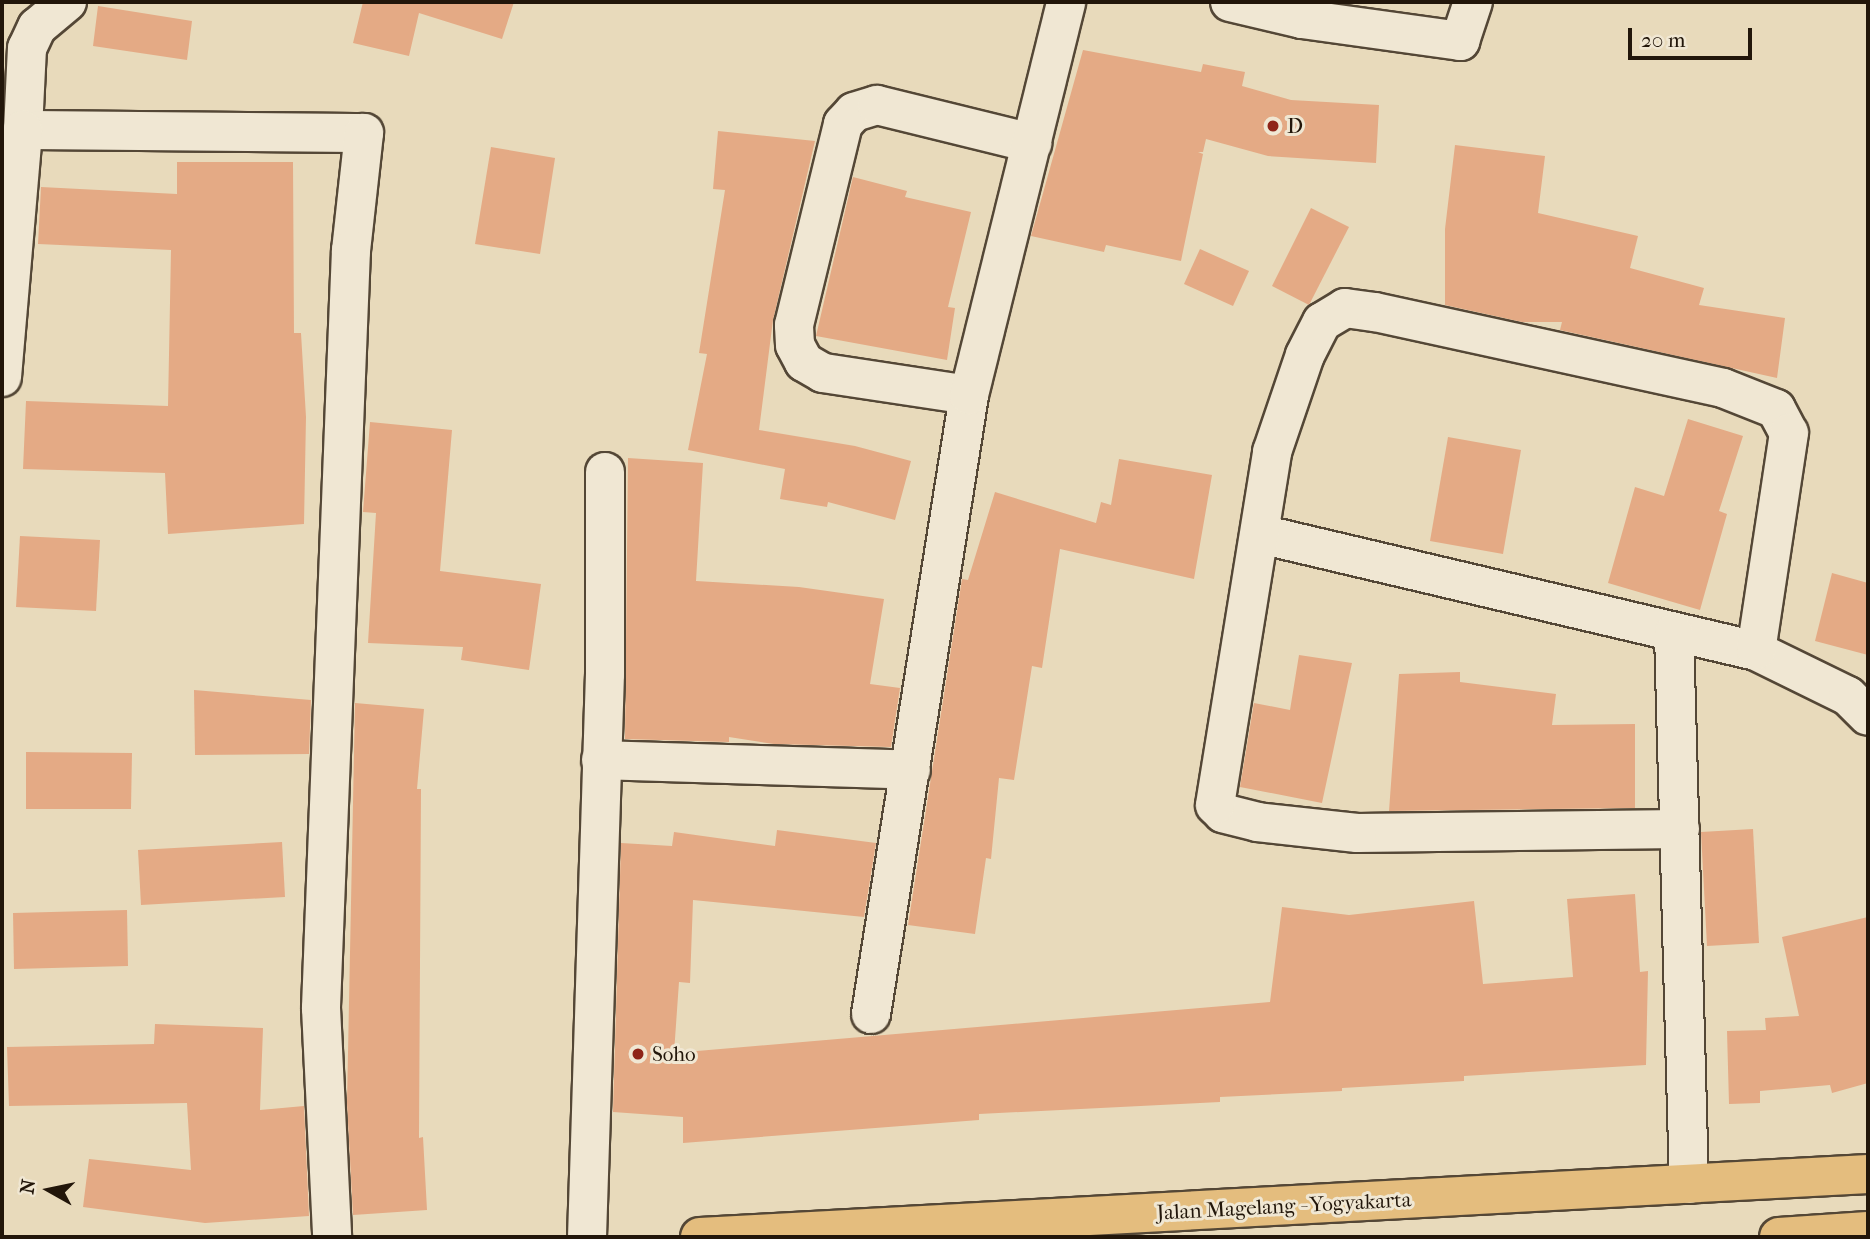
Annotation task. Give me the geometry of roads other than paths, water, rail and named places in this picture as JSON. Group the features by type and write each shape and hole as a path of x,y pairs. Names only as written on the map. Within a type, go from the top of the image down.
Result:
{"highway":[{"name":"Jalan Magelang - Yogyakarta","path":"700,1237 1868,1174"},
{"path":"1779,1237 1868,1231"}],"street":[{"path":"2,377 23,130 27,48 37,27 67,2"},
{"path":"871,1014 970,395 1066,2"},
{"path":"1230,2 1304,10 1460,41 1473,2"},
{"path":"970,395 823,373 804,362 794,345 794,325 843,124 854,112 877,105 1032,143"},
{"path":"23,130 364,133 351,250 321,1009 332,1237"},
{"path":"1680,828 1357,833 1258,822 1223,813 1215,805 1214,790 1272,452 1305,355 1322,322 1345,308 1723,387 1776,409 1789,433 1756,651"},
{"path":"587,1237 601,760 605,472"},
{"path":"1260,534 1756,651 1848,696 1868,716"},
{"path":"1674,633 1689,1184"},
{"path":"601,760 911,770"}],"place":[{"name":"D","path":"1273,126"},
{"name":"Soho","path":"638,1054"}]}
